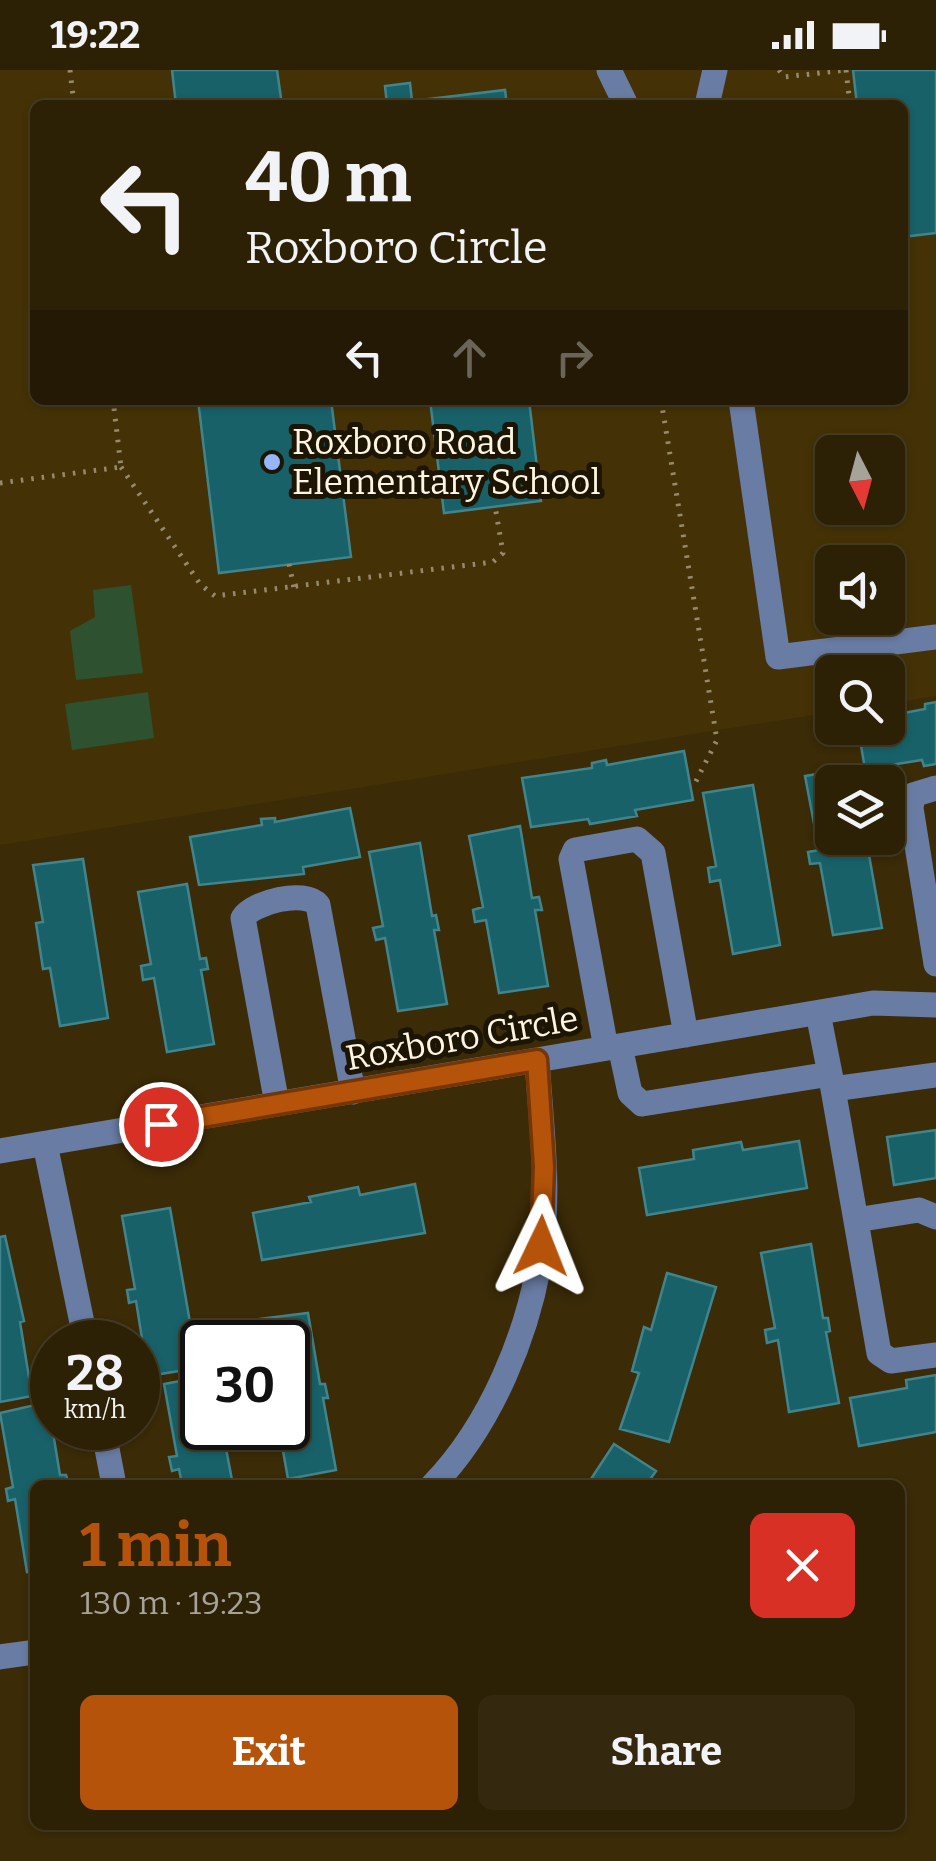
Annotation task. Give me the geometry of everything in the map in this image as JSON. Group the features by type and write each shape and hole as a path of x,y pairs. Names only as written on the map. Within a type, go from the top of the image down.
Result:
{"street":[{"path":"609,70 624,100"},
{"path":"708,100 716,70"},
{"path":"742,405 778,657 936,638"},
{"path":"936,788 914,795 912,808 936,964"},
{"path":"686,1035 652,853 637,839 575,850 571,859 613,1047 630,1094 642,1104 936,1074"},
{"path":"277,1104 243,918 256,906 304,897 318,905 353,1092"},
{"name":"Roxboro Circle","path":"0,1150 874,1003 936,1004"},
{"path":"818,1013 879,1353 890,1361 936,1355"},
{"path":"437,1480 490,1406 526,1318 541,1250 544,1167 537,1060"},
{"path":"45,1144 81,1320"},
{"path":"856,1220 919,1210 936,1217"},
{"path":"107,1450 113,1480"},
{"path":"0,1658 30,1653"}],"path":[{"path":"70,70 73,100"},
{"path":"780,70 784,77 846,70 849,100"},
{"path":"114,405 125,479 207,592 226,597 493,562 503,553 495,506"},
{"path":"662,405 717,740 694,786"},
{"path":"0,483 122,467"},
{"path":"289,564 294,588"}],"shaded area":[{"path":"0,70 936,70 936,696 905,701 905,655 815,655 815,715 0,845"}],"green space":[{"path":"131,585 143,673 76,680 70,631 95,617 93,590"},
{"path":"148,692 154,738 72,750 65,704"}],"building":[{"path":"172,70 277,70 281,100 175,100"},
{"path":"853,70 936,70 936,233 908,236 908,100 856,100"},
{"path":"410,83 412,100 386,100 385,86"},
{"path":"505,90 506,100 420,100"},
{"name":"Roxboro Road Elementary School","path":"199,405 332,405 351,557 219,573"},
{"name":"Roxboro Road Elementary School","path":"431,405 530,405 541,501 444,513"},
{"path":"936,702 936,764 924,766 922,760 864,765 861,745 905,745 905,713 925,709 925,704"},
{"path":"684,751 693,800 635,810 637,816 590,824 588,819 531,827 522,778 592,768 592,763 606,760 607,765"},
{"path":"815,774 815,829 805,776"},
{"path":"753,785 780,945 733,954 720,880 710,882 708,868 716,866 703,793"},
{"path":"350,808 360,857 303,867 304,874 199,885 190,837 262,825 261,819 275,818 275,822"},
{"path":"520,826 532,898 539,897 542,910 535,910 548,986 499,993 486,920 475,922 473,910 483,907 469,836"},
{"path":"420,843 432,916 436,915 439,930 434,930 447,1004 398,1011 385,938 376,940 373,928 383,926 369,852"},
{"path":"808,852 869,855 882,928 833,935 820,863 810,864"},
{"path":"83,859 108,1018 60,1026 50,968 43,969 36,923 43,922 33,865"},
{"path":"187,884 200,959 206,958 208,969 201,970 214,1044 167,1052 154,978 143,980 141,966 151,964 138,892"},
{"path":"936,1130 936,1178 894,1185 887,1137"},
{"path":"799,1141 807,1188 647,1215 639,1168 694,1159 693,1150 741,1142 743,1150"},
{"path":"415,1184 425,1233 262,1260 253,1213 311,1202 309,1197 358,1187 360,1195"},
{"path":"170,1208 190,1320 180,1320 180,1371 160,1374 160,1320 139,1320 136,1301 129,1303 127,1290 135,1289 122,1216"},
{"path":"5,1236 24,1321 20,1322 30,1396 0,1402 0,1237"},
{"path":"811,1244 823,1318 828,1318 830,1331 826,1332 839,1403 789,1412 778,1340 767,1343 765,1330 775,1328 761,1253"},
{"path":"667,1273 716,1287 669,1442 620,1429 639,1373 632,1371 644,1327 651,1330"},
{"path":"308,1313 309,1320 259,1320"},
{"path":"310,1325 320,1384 325,1384 328,1398 323,1398 336,1470 288,1479 283,1450 310,1450"},
{"path":"936,1375 936,1432 859,1446 850,1398 907,1388 906,1380"},
{"path":"180,1381 180,1450 226,1450 232,1480 181,1480 179,1469 172,1471 169,1457 177,1456 164,1384"},
{"path":"30,1406 30,1450 56,1450 60,1475 66,1475 68,1480 30,1480 30,1572 27,1572 15,1499 8,1501 6,1489 13,1487 0,1413"},
{"path":"614,1444 656,1471 650,1480 590,1480"}],"place":[{"name":"Roxboro Road Elementary School","path":"272,462"}],"route":[{"path":"161,1124 537,1060 544,1167 541,1246"}]}
